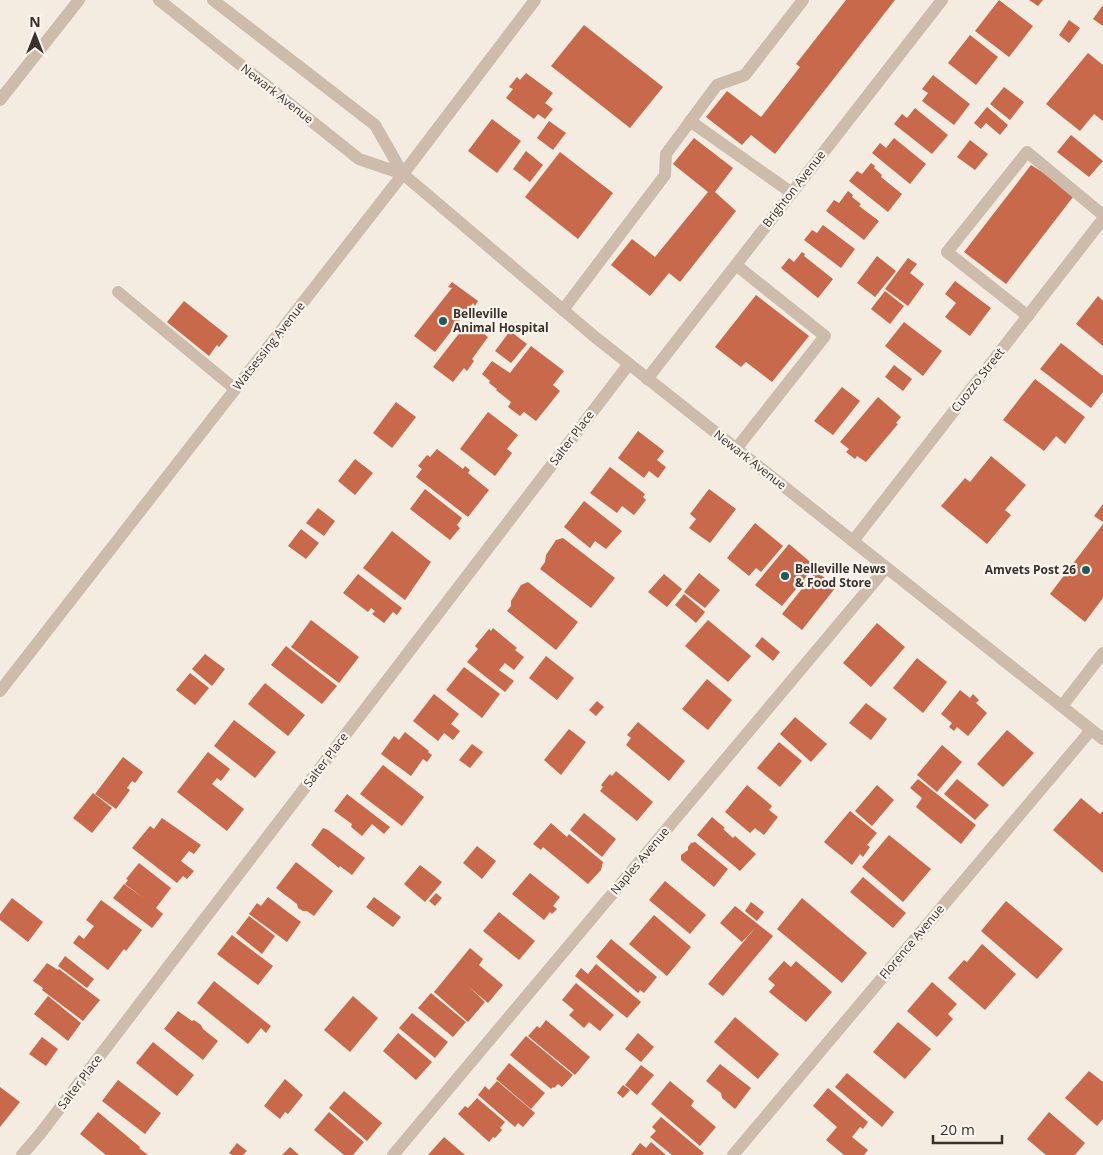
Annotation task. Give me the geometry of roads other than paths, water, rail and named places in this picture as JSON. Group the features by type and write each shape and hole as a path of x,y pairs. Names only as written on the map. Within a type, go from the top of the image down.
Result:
{"street":[{"path":"0,100 79,0"},
{"name":"Newark Avenue","path":"158,0 359,159 403,174"},
{"name":"Newark Avenue","path":"213,0 375,125 403,174 563,310 647,379 1103,739"},
{"name":"Watsessing Avenue","path":"0,691 403,174 535,0"},
{"path":"563,310 665,175 666,154 717,85 745,75 803,0"},
{"name":"Brighton Avenue","path":"647,379 942,0"},
{"path":"690,121 792,193"},
{"path":"1028,316 947,252 1027,152 1103,214"},
{"name":"Cuozzo Street","path":"853,541 1103,219"},
{"path":"736,265 825,336 736,449"},
{"path":"118,292 235,389"},
{"name":"Salter Place","path":"22,1155 629,364"},
{"name":"Naples Avenue","path":"393,1155 886,568"},
{"path":"1062,706 1103,653"},
{"name":"Florence Avenue","path":"734,1155 1091,730"}],"place":[{"name":"Belleville Animal Hospital","path":"443,321"},
{"name":"Amvets Post 26","path":"1086,570"},
{"name":"Belleville News & Food Store","path":"785,576"}]}
